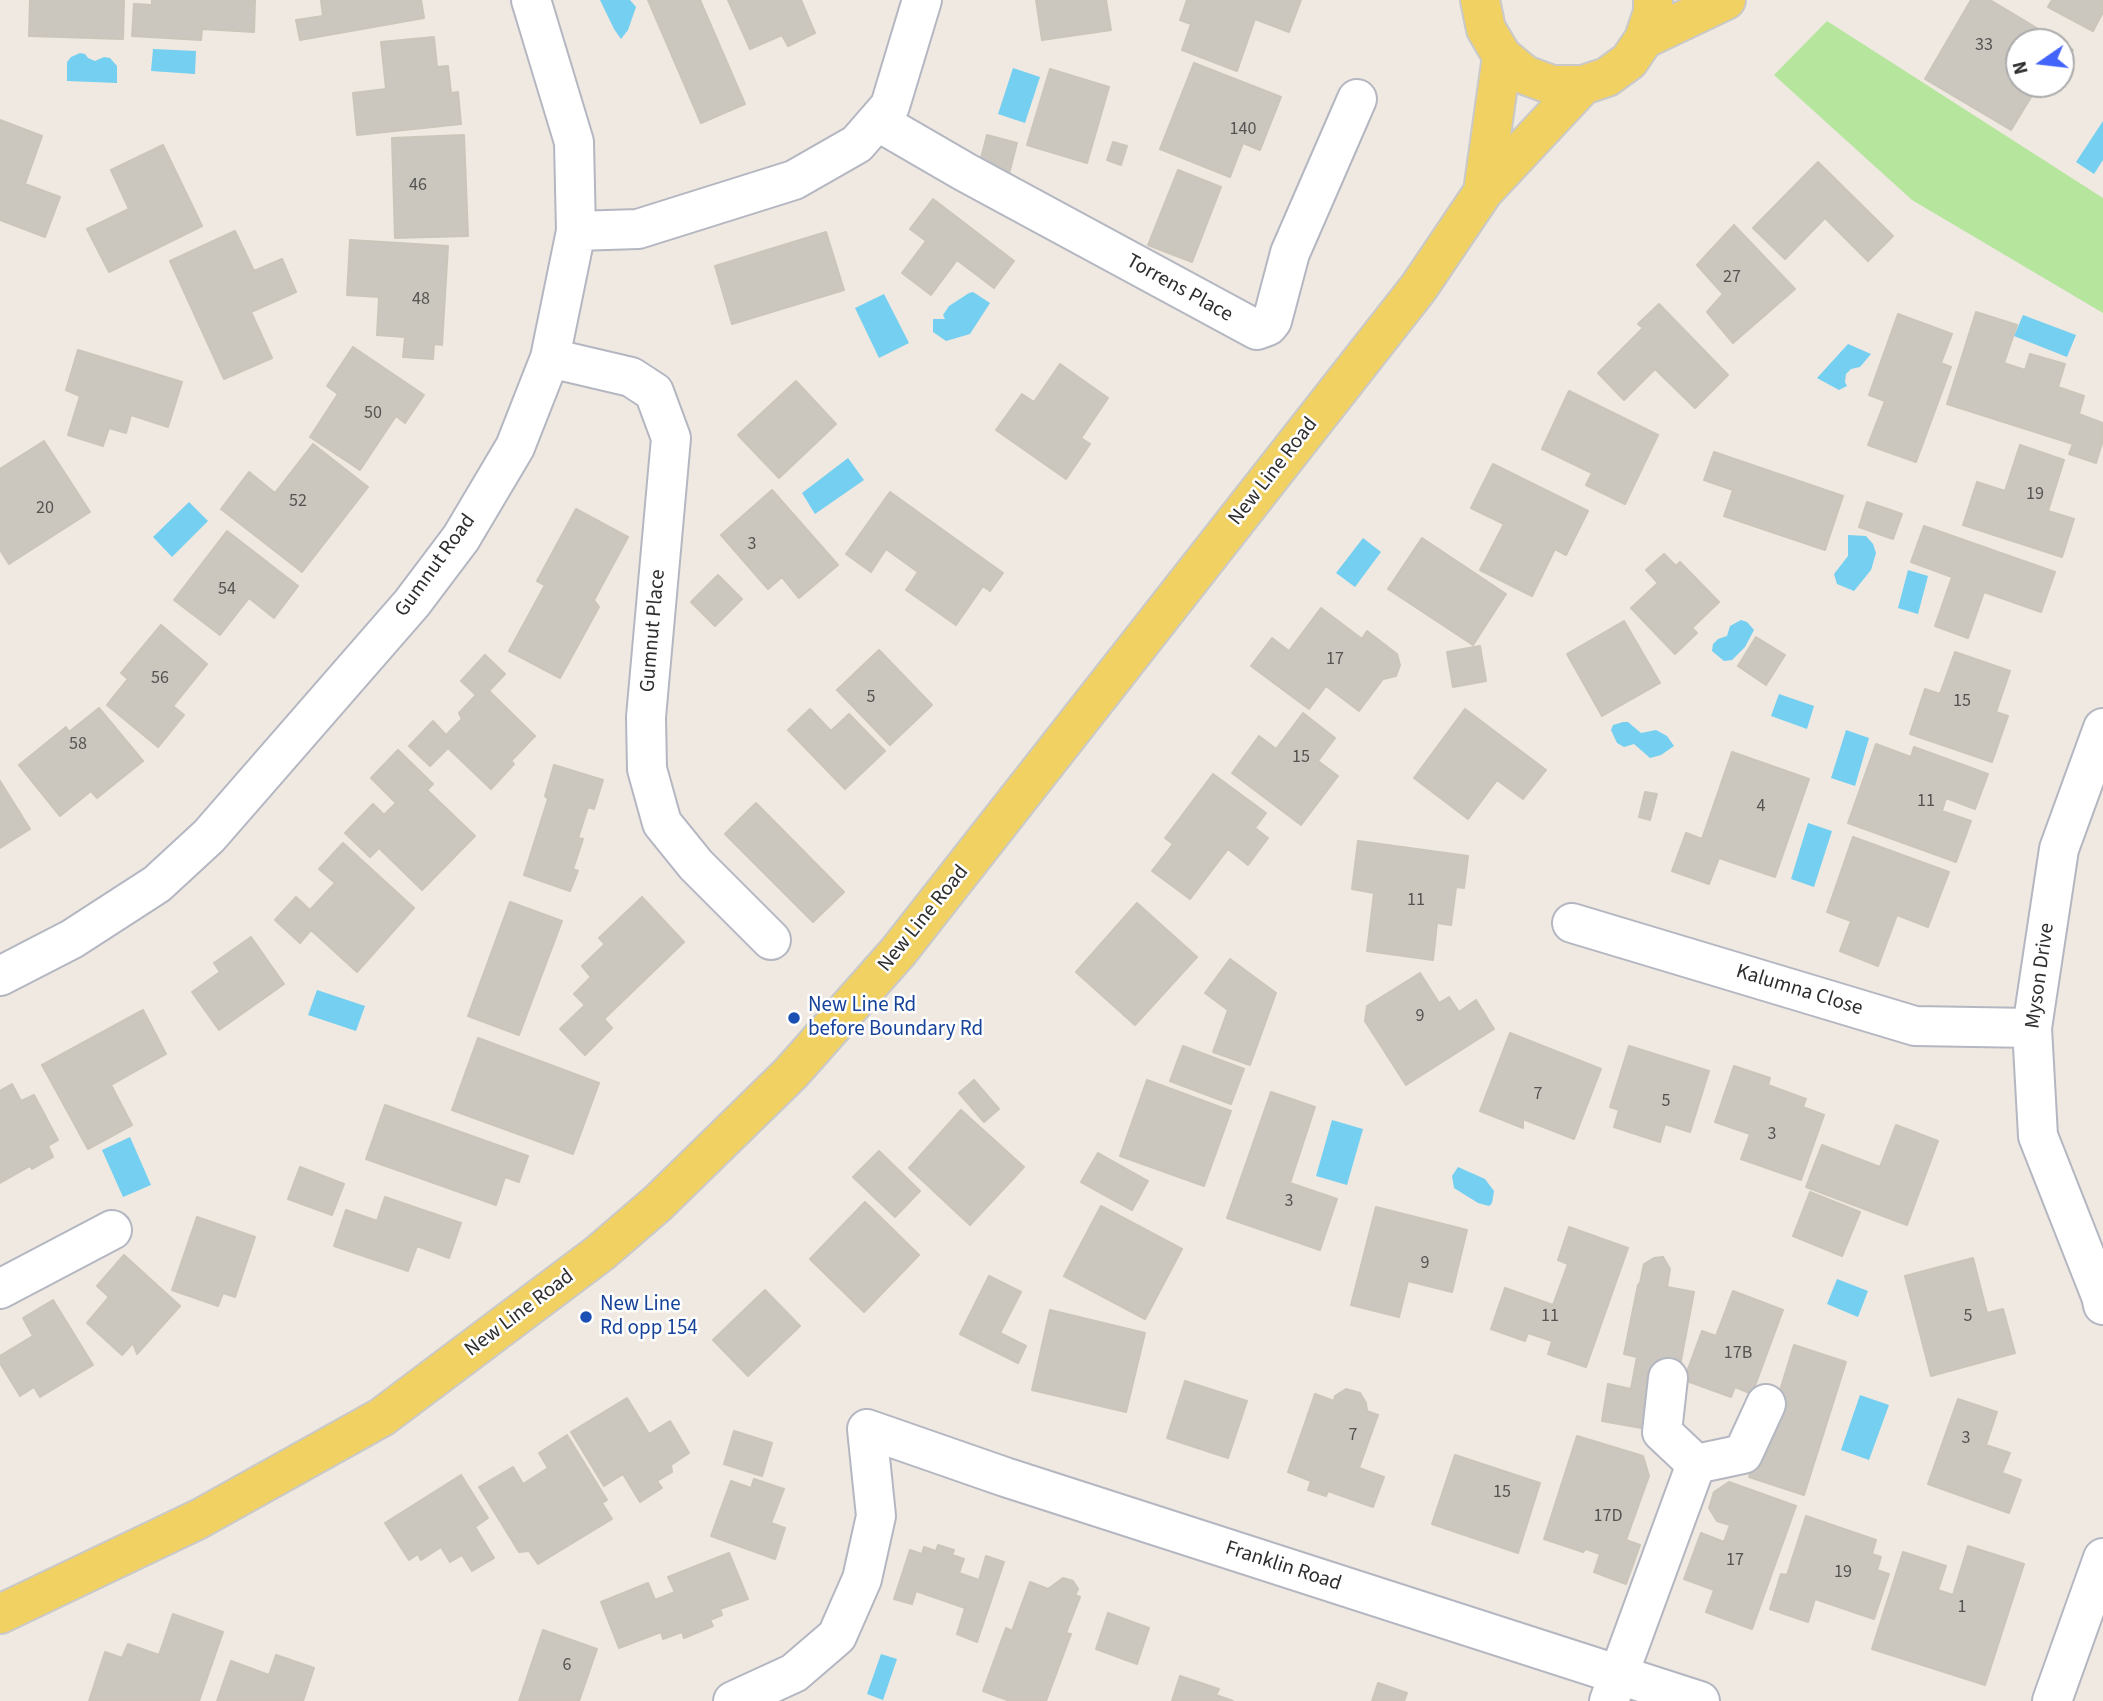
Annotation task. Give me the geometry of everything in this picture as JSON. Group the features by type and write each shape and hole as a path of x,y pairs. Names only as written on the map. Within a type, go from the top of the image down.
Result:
{"main road":[{"path":"1480,0 1486,29 1502,56 1525,75 1552,85 1583,85 1607,77 1629,61 1644,39 1653,12 1653,0"},
{"path":"1644,39 1726,0"},
{"name":"New Line Road","path":"1483,192 1502,56"},
{"name":"New Line Road","path":"0,1614 199,1519 382,1417 600,1253 658,1203 791,1073 898,952 1419,287 1483,192 1583,85"}],"street":[{"name":"Gumnut Road","path":"0,976 72,939 157,884 209,835 412,603 461,538 515,447 550,358 576,231 574,142 531,0"},
{"path":"576,231 638,229 794,180 857,144 890,106 922,0"},
{"name":"Torrens Place","path":"877,121 965,172 1257,330 1268,326 1272,321 1290,253 1357,99"},
{"name":"Gumnut Place","path":"550,358 631,377 654,391 671,438 646,717 647,769 662,823 696,865 771,940"},
{"name":"Myson Drive","path":"2103,728 2059,849 2032,1028 2038,1136 2103,1305"},
{"name":"Kalumna Close","path":"1572,923 1915,1026 2032,1028"},
{"path":"0,1289 111,1230"},
{"path":"1668,1378 1662,1432 1696,1464"},
{"path":"1696,1464 1743,1454 1766,1404"},
{"name":"Franklin Road","path":"733,1701 794,1673 837,1636 862,1579 876,1516 867,1429 1614,1688 1700,1701"},
{"path":"1614,1688 1696,1464"},
{"path":"2052,1701 2103,1558"}],"green space":[{"path":"1827,21 2103,198 2103,313 1912,200 1774,75"}],"water":[{"path":"600,0 630,0 636,7 628,30 621,39 614,29"},
{"path":"153,49 196,51 195,74 151,71"},
{"path":"80,53 95,61 104,57 110,58 117,66 117,83 67,81 67,62"},
{"path":"1013,68 1040,77 1025,123 998,114"},
{"path":"2103,121 2103,160 2094,174 2076,162"},
{"path":"973,292 990,303 970,334 946,341 933,332 933,319 945,319 943,315 949,306"},
{"path":"884,294 909,343 879,358 855,308"},
{"path":"2023,315 2076,335 2067,357 2014,336"},
{"path":"1848,344 1871,354 1860,367 1851,369 1846,374 1847,386 1839,390 1817,378"},
{"path":"848,458 864,480 815,514 802,493"},
{"path":"189,502 208,521 172,557 153,537"},
{"path":"1848,535 1866,536 1876,553 1871,570 1854,591 1837,584 1834,574 1848,556"},
{"path":"1363,538 1381,552 1355,587 1336,573"},
{"path":"1908,570 1928,576 1918,614 1898,608"},
{"path":"1741,620 1754,630 1745,647 1732,660 1724,661 1712,651 1713,644 1727,636 1730,626"},
{"path":"1779,694 1814,706 1807,729 1771,716"},
{"path":"1628,722 1641,733 1656,730 1667,736 1674,746 1661,755 1650,758 1634,744 1624,747 1617,743 1611,730 1613,725"},
{"path":"1846,730 1869,738 1855,786 1831,778"},
{"path":"1808,823 1832,831 1814,887 1791,879"},
{"path":"317,990 365,1006 356,1031 308,1015"},
{"path":"1332,1120 1363,1129 1347,1185 1316,1176"},
{"path":"130,1137 151,1185 123,1197 102,1150"},
{"path":"1458,1167 1485,1179 1494,1191 1489,1206 1478,1203 1454,1188 1452,1176"},
{"path":"1837,1279 1868,1291 1858,1317 1827,1304"},
{"path":"1860,1395 1889,1405 1869,1460 1841,1450"},
{"path":"881,1654 897,1659 883,1700 867,1694"}],"building":[{"path":"30,0 124,0 123,39 29,36"},
{"path":"152,0 255,0 254,32 202,29 201,40 132,36 134,4 152,5"},
{"path":"321,0 421,0 424,18 300,40 296,20 323,16"},
{"path":"648,0 700,0 745,104 701,123"},
{"path":"728,0 801,0 815,33 788,46 782,35 750,49"},
{"path":"1036,0 1106,0 1111,30 1042,40"},
{"path":"1187,0 1301,0 1289,32 1255,19 1237,71 1182,50 1191,24 1180,20"},
{"path":"1971,0 1990,0 2037,28 2005,28 2005,98 2030,98 2011,130 1925,79"},
{"path":"2052,0 2103,0 2103,12 2093,31 2048,7"},
{"path":"434,37 437,67 448,66 451,93 458,92 461,124 357,135 353,93 386,89 381,42"},
{"path":"1194,63 1281,97 1260,150 1243,143 1230,177 1160,149"},
{"path":"1050,69 1109,87 1087,163 1027,145"},
{"path":"0,120 42,136 25,184 60,197 45,237 0,220"},
{"path":"464,135 468,236 395,238 392,138"},
{"path":"987,135 1017,143 1009,174 979,166"},
{"path":"1113,142 1127,146 1121,165 1107,160"},
{"path":"163,145 202,226 109,272 87,229 129,209 111,170"},
{"path":"1818,162 1893,236 1868,261 1825,218 1785,259 1753,228"},
{"path":"1178,170 1221,187 1192,262 1148,245"},
{"path":"933,199 1014,261 994,288 957,260 931,295 902,273 926,241 910,229"},
{"path":"1734,225 1795,289 1733,343 1707,312 1723,294 1697,265"},
{"path":"235,231 254,271 282,259 296,292 251,312 272,358 224,379 170,261"},
{"path":"826,232 844,290 732,324 715,266"},
{"path":"350,240 448,246 442,345 434,344 433,359 403,357 405,337 377,335 379,297 347,295"},
{"path":"1659,304 1728,375 1695,408 1655,369 1624,400 1598,373 1643,328 1638,324"},
{"path":"1976,312 2017,325 2004,363 2025,370 2030,354 2065,364 2058,387 2084,396 2079,414 2103,423 2103,440 2096,463 2069,454 2073,444 1947,404"},
{"path":"1898,314 1952,334 1941,363 1951,367 1916,462 1868,445 1885,401 1869,395"},
{"path":"353,347 424,395 405,423 396,416 360,470 310,437 338,394 327,386"},
{"path":"78,350 182,382 168,427 131,415 126,433 109,428 103,446 68,435 80,396 66,390"},
{"path":"1060,364 1108,398 1081,438 1090,444 1066,479 996,430 1022,394 1034,402"},
{"path":"796,381 836,424 779,478 738,435"},
{"path":"1569,391 1658,435 1625,504 1586,485 1592,473 1542,449"},
{"path":"44,441 90,512 9,564 0,550 0,469"},
{"path":"313,444 368,487 302,572 221,509 249,472 275,493"},
{"path":"2020,445 2064,460 2048,511 2074,519 2062,557 1963,525 1977,482 2005,491"},
{"path":"1714,452 1843,496 1825,550 1724,516 1733,490 1704,480"},
{"path":"1493,464 1588,511 1566,555 1555,549 1532,596 1480,570 1504,524 1471,508"},
{"path":"772,490 838,565 799,598 782,577 768,589 721,535"},
{"path":"890,492 1003,573 990,591 983,586 956,625 906,590 918,572 886,549 871,572 846,554"},
{"path":"1867,502 1902,514 1893,539 1859,527"},
{"path":"576,509 628,537 594,600 599,607 560,678 509,651 545,585 537,581"},
{"path":"1924,526 2055,572 2041,612 1984,592 1968,638 1935,626 1952,577 1911,562"},
{"path":"227,531 298,586 274,618 249,598 220,635 174,600"},
{"path":"1422,538 1506,594 1473,645 1388,589"},
{"path":"1664,554 1676,566 1680,562 1719,602 1692,628 1697,633 1675,654 1631,608 1658,583 1646,570"},
{"path":"718,575 742,599 715,626 691,602"},
{"path":"1321,608 1362,639 1367,631 1397,654 1400,665 1396,676 1383,679 1359,711 1326,686 1309,709 1251,666 1272,638 1289,651"},
{"path":"1624,621 1660,683 1602,716 1567,654"},
{"path":"161,625 207,664 173,706 184,715 158,747 107,705 128,679 121,673"},
{"path":"1756,637 1785,655 1766,685 1738,666"},
{"path":"1480,646 1486,681 1453,687 1447,652"},
{"path":"879,650 932,705 890,745 837,690"},
{"path":"1955,652 2010,671 1996,712 2008,716 1992,762 1910,734 1925,689 1940,694"},
{"path":"485,655 505,674 489,691 535,736 511,761 514,764 491,789 448,748 430,766 409,746 433,721 446,735 462,719 459,713 476,695 461,681"},
{"path":"99,708 143,761 97,798 91,791 60,816 19,765 66,727 69,732"},
{"path":"810,709 831,731 849,714 885,751 845,789 788,730"},
{"path":"1465,709 1546,770 1523,799 1497,780 1468,819 1414,778"},
{"path":"1303,713 1335,738 1318,761 1338,776 1301,825 1232,773 1259,736 1276,749"},
{"path":"1876,744 1911,757 1914,747 1988,774 1975,809 1946,798 1942,811 1971,821 1956,862 1848,823"},
{"path":"398,750 433,784 427,790 475,836 422,890 379,848 370,857 345,833 373,804 384,815 396,803 371,778"},
{"path":"1732,752 1809,779 1775,877 1719,858 1709,884 1672,871 1686,833 1702,839"},
{"path":"554,765 603,780 594,809 588,807 578,838 583,839 573,869 578,871 570,891 524,875 548,799 545,796"},
{"path":"1213,774 1266,813 1255,828 1268,838 1248,865 1228,849 1190,899 1152,871 1173,844 1165,838"},
{"path":"0,781 30,829 0,848"},
{"path":"1645,792 1657,794 1650,820 1639,817"},
{"path":"756,803 844,892 813,922 725,834"},
{"path":"1853,837 1949,872 1928,927 1897,915 1878,966 1840,951 1851,921 1827,912"},
{"path":"1358,841 1468,856 1464,888 1456,887 1451,925 1437,923 1433,960 1367,951 1374,893 1352,889"},
{"path":"343,843 414,908 357,972 311,930 300,943 275,920 296,897 310,910 335,883 319,869"},
{"path":"642,897 684,942 604,1019 612,1028 585,1055 560,1029 585,1005 574,994 591,977 582,966 605,944 599,938"},
{"path":"510,902 562,921 519,1035 468,1016"},
{"path":"1137,903 1197,957 1135,1025 1076,972"},
{"path":"251,937 284,984 219,1030 192,992 220,972 214,963"},
{"path":"1230,959 1276,993 1250,1065 1213,1052 1228,1010 1205,993"},
{"path":"1420,973 1439,1003 1449,997 1459,1012 1476,1000 1494,1029 1406,1085 1365,1021 1367,1006"},
{"path":"143,1010 166,1054 111,1085 132,1125 88,1149 42,1065"},
{"path":"1510,1033 1601,1069 1574,1139 1523,1119 1523,1128 1480,1111"},
{"path":"478,1038 599,1083 573,1154 452,1110"},
{"path":"1183,1046 1244,1069 1231,1104 1170,1081"},
{"path":"1629,1046 1709,1071 1690,1132 1665,1124 1660,1142 1614,1127 1619,1110 1610,1107"},
{"path":"1734,1066 1770,1078 1768,1085 1806,1099 1803,1107 1824,1115 1801,1180 1741,1159 1750,1134 1715,1122"},
{"path":"974,1080 999,1109 984,1122 959,1093"},
{"path":"1147,1080 1231,1111 1204,1186 1120,1156"},
{"path":"12,1084 21,1101 34,1095 58,1140 48,1146 53,1157 0,1183 0,1091"},
{"path":"1271,1092 1315,1107 1290,1183 1337,1199 1320,1250 1227,1218"},
{"path":"385,1105 528,1156 519,1182 505,1177 496,1205 366,1159"},
{"path":"961,1110 1024,1167 970,1225 909,1168"},
{"path":"1896,1125 1938,1141 1907,1225 1806,1187 1822,1145 1880,1167"},
{"path":"879,1151 920,1191 895,1217 853,1177"},
{"path":"1098,1153 1148,1181 1132,1210 1081,1182"},
{"path":"300,1167 344,1184 332,1215 288,1199"},
{"path":"1810,1192 1860,1212 1842,1256 1793,1236"},
{"path":"385,1197 461,1223 449,1258 417,1246 408,1271 334,1246 346,1210 377,1221"},
{"path":"865,1202 919,1255 864,1312 810,1259"},
{"path":"1101,1206 1182,1249 1145,1319 1064,1276"},
{"path":"1376,1207 1467,1230 1452,1292 1408,1281 1399,1317 1351,1305"},
{"path":"197,1217 255,1237 235,1297 223,1293 218,1306 172,1290"},
{"path":"1569,1227 1628,1248 1586,1367 1548,1354 1552,1341 1528,1333 1525,1341 1491,1329 1505,1288 1553,1305 1568,1264 1558,1260"},
{"path":"124,1255 180,1306 137,1354 133,1343 122,1355 87,1323 109,1297 97,1286"},
{"path":"1663,1257 1670,1269 1667,1287 1694,1292 1679,1371 1647,1429 1602,1421 1608,1384 1631,1389 1637,1357 1624,1354 1638,1285 1644,1264 1654,1258"},
{"path":"1973,1258 1987,1313 2003,1309 2015,1353 1931,1376 1905,1276"},
{"path":"989,1276 1021,1292 1000,1333 1026,1346 1018,1363 960,1334"},
{"path":"765,1290 800,1326 748,1376 713,1340"},
{"path":"1733,1291 1783,1310 1752,1394 1735,1387 1731,1397 1684,1380 1702,1331 1716,1336"},
{"path":"53,1300 93,1365 40,1397 34,1387 20,1396 0,1363 0,1356 33,1336 23,1318"},
{"path":"1050,1310 1145,1333 1126,1412 1032,1390"},
{"path":"1794,1345 1846,1362 1804,1495 1749,1477"},
{"path":"1185,1381 1247,1401 1228,1458 1167,1438"},
{"path":"1346,1389 1360,1393 1367,1411 1378,1415 1359,1468 1384,1477 1373,1507 1328,1491 1326,1496 1308,1490 1311,1481 1288,1472 1315,1394 1334,1401 1335,1396"},
{"path":"627,1398 649,1434 670,1421 689,1453 671,1465 672,1472 657,1481 662,1488 640,1502 623,1474 604,1486 571,1432"},
{"path":"1958,1399 1997,1412 1986,1445 2010,1453 2002,1473 2021,1480 2009,1513 1928,1484"},
{"path":"734,1431 772,1443 762,1476 724,1464"},
{"path":"567,1435 607,1500 602,1503 612,1519 538,1564 529,1551 519,1552 479,1487 513,1467 523,1484 548,1468 539,1453"},
{"path":"1577,1436 1643,1456 1649,1476 1626,1540 1640,1545 1626,1584 1594,1572 1600,1554 1586,1549 1583,1552 1544,1539"},
{"path":"1455,1455 1540,1483 1518,1553 1432,1524"},
{"path":"461,1475 488,1518 475,1527 494,1558 472,1571 462,1555 450,1562 441,1547 421,1560 418,1554 409,1560 385,1523"},
{"path":"754,1479 784,1489 771,1523 785,1528 775,1559 711,1536 731,1481 751,1488"},
{"path":"1729,1482 1796,1506 1752,1629 1706,1612 1714,1590 1684,1579 1701,1533 1724,1542 1730,1525 1717,1521 1709,1508 1714,1492"},
{"path":"1806,1516 1876,1540 1872,1554 1881,1557 1877,1570 1889,1574 1874,1619 1815,1599 1808,1622 1770,1609 1781,1574 1787,1575"},
{"path":"938,1545 954,1550 952,1555 964,1559 959,1573 979,1580 986,1556 1004,1562 977,1642 957,1634 965,1608 916,1591 912,1604 894,1599 910,1550 922,1554 924,1547 936,1551"},
{"path":"1968,1546 2024,1564 1985,1685 1872,1649 1903,1552 1946,1566 1938,1590 1953,1595"},
{"path":"729,1553 748,1599 720,1609 722,1615 710,1620 713,1626 684,1638 682,1632 663,1639 661,1632 619,1648 601,1602 648,1583 655,1600 675,1592 668,1577"},
{"path":"1063,1578 1073,1581 1078,1589 1075,1595 1080,1597 1066,1633 1071,1634 1046,1701 1010,1701 983,1691 1006,1628 1012,1631 1030,1582 1048,1589"},
{"path":"1108,1613 1149,1628 1137,1664 1096,1649"},
{"path":"173,1614 223,1632 199,1701 89,1701 105,1652 122,1658 128,1644 159,1655"},
{"path":"543,1630 597,1649 579,1701 519,1701"},
{"path":"276,1655 314,1668 303,1701 217,1701 231,1661 269,1675"},
{"path":"1180,1676 1219,1689 1216,1695 1233,1701 1172,1701"},
{"path":"1378,1683 1407,1693 1404,1701 1372,1701"}],"place":[{"name":"New Line Rd before Boundary Rd","path":"794,1018"},
{"name":"New Line Rd opp 154","path":"586,1317"}]}
